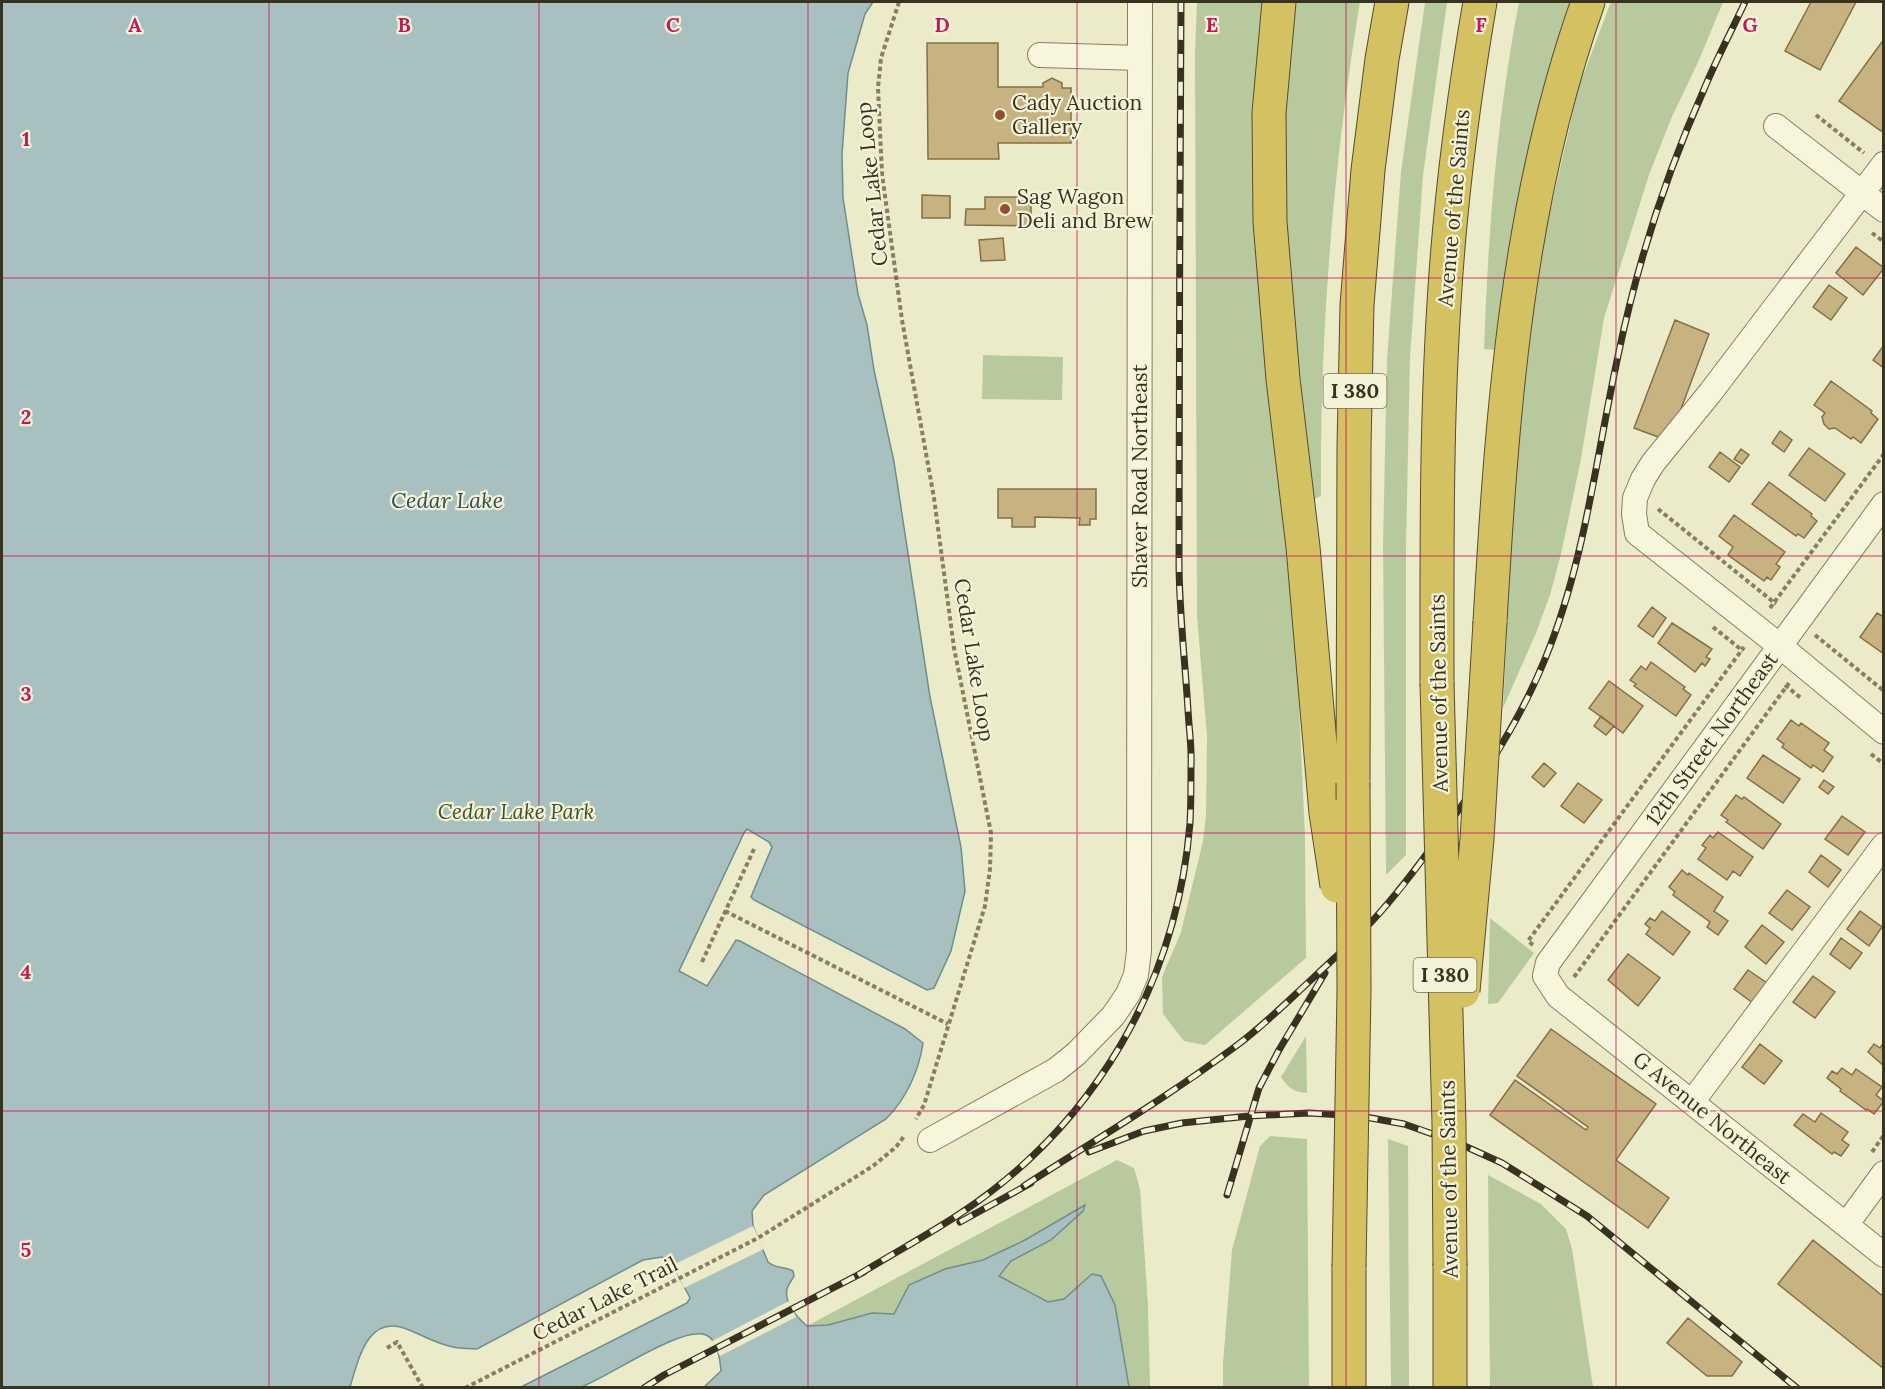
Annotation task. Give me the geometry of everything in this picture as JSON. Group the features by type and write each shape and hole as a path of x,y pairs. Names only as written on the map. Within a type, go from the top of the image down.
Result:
{"highway":[{"path":"1279,2 1269,113 1270,222 1283,379 1303,547 1326,813 1354,991"},
{"name":"I 380","path":"1349,1388 1354,991 1354,447 1357,305 1368,170 1382,59 1392,2"},
{"name":"Avenue of the Saints","path":"1450,1388 1449,1124 1437,683 1438,440 1444,303 1453,194 1467,77 1480,2"},
{"path":"1449,1124 1477,839 1499,466 1514,319 1535,192 1563,82 1588,2"}],"street":[{"name":"Shaver Road Northeast","path":"917,1132 1056,1070 1076,1054 1113,1016 1128,994 1136,975 1139,951 1140,2"},
{"path":"1040,55 1140,58"},
{"path":"1776,126 1884,210"},
{"path":"1882,166 1710,393 1653,463 1635,498 1634,514 1637,533 1884,732"},
{"name":"12th Street Northeast","path":"1545,976 1548,963 1884,504"},
{"path":"1692,1102 1884,845"},
{"name":"G Avenue Northeast","path":"1545,976 1558,996 1884,1255"},
{"path":"1846,1225 1884,1173"}],"path":[{"name":"Cedar Lake Loop","path":"758,1238 873,1166 917,1132 985,906 990,869 991,833 954,648 934,498 902,320 882,174 878,88 881,58 899,2"},
{"path":"1816,115 1882,166"},
{"path":"1769,610 1884,454"},
{"path":"1654,506 1781,608"},
{"path":"1812,633 1884,691"},
{"path":"1537,948 1528,941 1746,644"},
{"path":"1583,984 1574,977 1791,680"},
{"path":"702,962 754,849"},
{"path":"725,911 948,1024"},
{"name":"Cedar Lake Trail","path":"465,1388 758,1238"},
{"path":"387,1348 397,1342 423,1388"}],"green space":[{"path":"1197,2 1265,2 1264,336 1297,659 1305,837 1306,958 1205,1045 1184,1041 1163,1014 1162,977 1181,932 1203,841 1206,816 1207,736 1197,616 1195,53"},
{"path":"1293,2 1360,2 1342,125 1330,248 1323,372 1321,496 1312,500 1306,463 1285,216 1286,105"},
{"path":"1425,2 1447,2 1423,175 1410,358 1406,546 1406,855 1386,875 1383,546 1387,359 1401,172"},
{"path":"1519,2 1574,2 1519,210 1495,350 1484,349 1491,218 1499,131"},
{"path":"1611,2 1723,2 1649,175 1604,318 1581,459 1561,554 1550,595 1536,633 1503,708 1514,493 1521,404 1533,311 1547,225 1579,86"},
{"path":"983,355 1063,357 1062,400 982,399"},
{"path":"1490,918 1534,953 1498,1003 1488,1004"},
{"path":"1306,1036 1307,1093 1292,1089 1281,1077"},
{"path":"1270,1136 1307,1139 1309,1387 1223,1387 1232,1250 1260,1146"},
{"path":"1388,1139 1408,1146 1409,1387 1391,1387"},
{"path":"1117,1160 1134,1168 1140,1189 1148,1305 1150,1387 1129,1387 1115,1305 1092,1274 1064,1299 1048,1302 999,1276 1010,1261 1051,1240 1025,1240 983,1260 945,1269 894,1314 872,1313 828,1325 807,1326"},
{"path":"1488,1175 1541,1204 1566,1229 1572,1249 1593,1387 1490,1387"}],"water":[{"name":"Cedar Lake","path":"2,2 873,2 865,14 848,73 842,154 843,198 858,294 867,325 874,370 894,462 930,697 961,847 965,891 951,951 934,988 927,990 754,900 751,897 772,847 769,842 747,829 679,971 707,986 736,940 740,941 905,1029 923,1043 911,1084 900,1103 886,1119 764,1195 752,1211 753,1226 768,1262 793,1271 794,1276 787,1289 788,1300 796,1314 807,1326 828,1325 872,1313 894,1314 909,1285 945,1269 983,1260 1025,1240 1085,1205 1083,1211 1051,1240 1011,1261 999,1276 1048,1302 1064,1299 1092,1274 1101,1276 1115,1305 1129,1387 704,1387 721,1371 720,1361 713,1341 706,1335 695,1334 663,1345 581,1387 521,1387 687,1303 690,1298 672,1263 662,1257 643,1260 477,1349 447,1346 409,1330 395,1326 384,1327 375,1332 362,1351 350,1387 2,1388"}],"pier":[{"path":"753,1226 764,1249 684,1288 673,1265"},
{"path":"789,1301 796,1317 720,1356 712,1341"}],"building":[{"path":"1811,2 1856,2 1820,70 1785,51"},
{"path":"1884,39 1884,128 1881,131 1839,101"},
{"name":"Cady Auction Gallery","path":"927,43 998,43 998,87 1043,87 1043,83 1052,78 1062,83 1062,88 1071,88 1071,143 998,143 999,159 928,159"},
{"path":"922,195 950,196 950,218 922,218"},
{"path":"985,197 1031,197 1031,226 965,225 966,209 985,209"},
{"path":"1003,238 1005,260 981,261 979,240"},
{"path":"1856,247 1884,268 1863,295 1836,273"},
{"path":"1829,285 1847,298 1831,320 1813,307"},
{"path":"1675,320 1709,334 1669,441 1634,428"},
{"path":"1884,345 1884,368 1873,360"},
{"path":"1831,381 1872,411 1871,413 1878,419 1861,443 1835,428 1829,429 1822,417 1825,413 1814,405"},
{"path":"1780,431 1792,440 1784,452 1772,443"},
{"path":"1809,448 1845,474 1825,501 1789,475"},
{"path":"1741,449 1749,455 1742,464 1734,459"},
{"path":"1720,452 1740,467 1729,482 1709,467"},
{"path":"1769,482 1812,514 1811,516 1817,521 1804,538 1798,534 1796,536 1752,504"},
{"path":"998,489 1096,489 1096,519 1090,519 1090,525 1079,525 1080,518 1035,517 1035,527 1012,527 1012,518 998,518"},
{"path":"1734,515 1785,552 1776,564 1780,567 1771,580 1767,577 1764,581 1728,555 1733,547 1719,536"},
{"path":"1652,607 1666,618 1653,637 1638,626"},
{"path":"1877,613 1884,617 1884,654 1860,637"},
{"path":"1672,623 1712,649 1706,657 1710,659 1705,666 1702,663 1695,672 1658,643"},
{"path":"1651,662 1685,687 1683,689 1691,695 1676,716 1634,686 1636,684 1630,680 1641,666 1646,670"},
{"path":"1609,681 1643,706 1623,733 1589,708"},
{"path":"1601,716 1614,726 1606,735 1594,726"},
{"path":"1791,720 1799,726 1801,723 1829,743 1824,750 1833,757 1823,772 1813,765 1811,768 1782,747 1784,744 1777,739"},
{"path":"1763,755 1800,779 1783,803 1747,778"},
{"path":"1544,763 1556,773 1544,787 1532,777"},
{"path":"1824,780 1834,787 1828,794 1819,787"},
{"path":"1578,783 1602,800 1584,823 1561,806"},
{"path":"1736,795 1742,799 1744,797 1781,824 1763,849 1726,822 1728,820 1721,815"},
{"path":"1842,816 1865,832 1848,855 1825,839"},
{"path":"1718,832 1753,857 1740,876 1733,871 1727,880 1698,859 1706,848 1702,845 1710,835 1713,838"},
{"path":"1821,855 1841,870 1828,887 1809,872"},
{"path":"1682,870 1723,897 1714,911 1728,921 1718,935 1707,927 1710,922 1673,895 1675,892 1669,887"},
{"path":"1787,890 1810,907 1792,930 1769,913"},
{"path":"1662,911 1690,932 1673,955 1646,934 1650,928 1645,924 1650,918 1655,921"},
{"path":"1860,911 1882,927 1869,946 1847,929"},
{"path":"1762,925 1784,942 1766,964 1745,947"},
{"path":"1841,938 1862,953 1850,969 1830,954"},
{"path":"1628,954 1660,978 1638,1006 1608,980"},
{"path":"1748,970 1767,983 1753,1003 1734,989"},
{"path":"1813,976 1835,992 1815,1018 1793,1002"},
{"path":"1551,1029 1656,1104 1616,1160 1669,1198 1648,1228 1490,1115 1515,1080 1586,1130 1588,1127 1517,1076"},
{"path":"1884,1042 1884,1066 1868,1052 1874,1044 1880,1048"},
{"path":"1760,1044 1782,1061 1764,1084 1742,1067"},
{"path":"1842,1068 1852,1075 1856,1069 1882,1087 1876,1095 1884,1101 1874,1114 1840,1091 1841,1089 1827,1078 1832,1071 1837,1074"},
{"path":"1821,1113 1848,1132 1842,1140 1849,1145 1841,1156 1834,1152 1832,1154 1794,1125 1803,1114 1815,1122"},
{"path":"1813,1240 1884,1297 1884,1369 1778,1284"},
{"path":"1688,1318 1742,1362 1732,1376 1707,1376 1667,1343"}],"railway":[{"path":"858,1275 961,1213 1009,1177 1051,1137 1089,1093 1121,1045 1147,993 1168,939 1182,882 1190,823 1191,794 1191,745 1179,561 1181,2"},
{"path":"1024,1186 1184,1083 1236,1046 1275,1014 1360,934 1393,898 1486,771 1524,705 1559,622 1580,547 1634,287 1654,219 1691,119 1745,2"},
{"path":"1227,1195 1259,1088 1325,973"},
{"path":"1089,1152 1144,1131 1182,1123 1249,1116 1309,1113 1360,1116 1404,1124 1458,1143 1502,1163 1587,1216 1797,1388"},
{"path":"960,1222 1031,1183"},
{"path":"644,1388 664,1375 864,1272"}],"place":[{"name":"Cady Auction Gallery","path":"1000,115"},
{"name":"Sag Wagon Deli and Brew","path":"1005,209"}],"park label":[{"name":"Cedar Lake Park","path":"516,812"}]}
